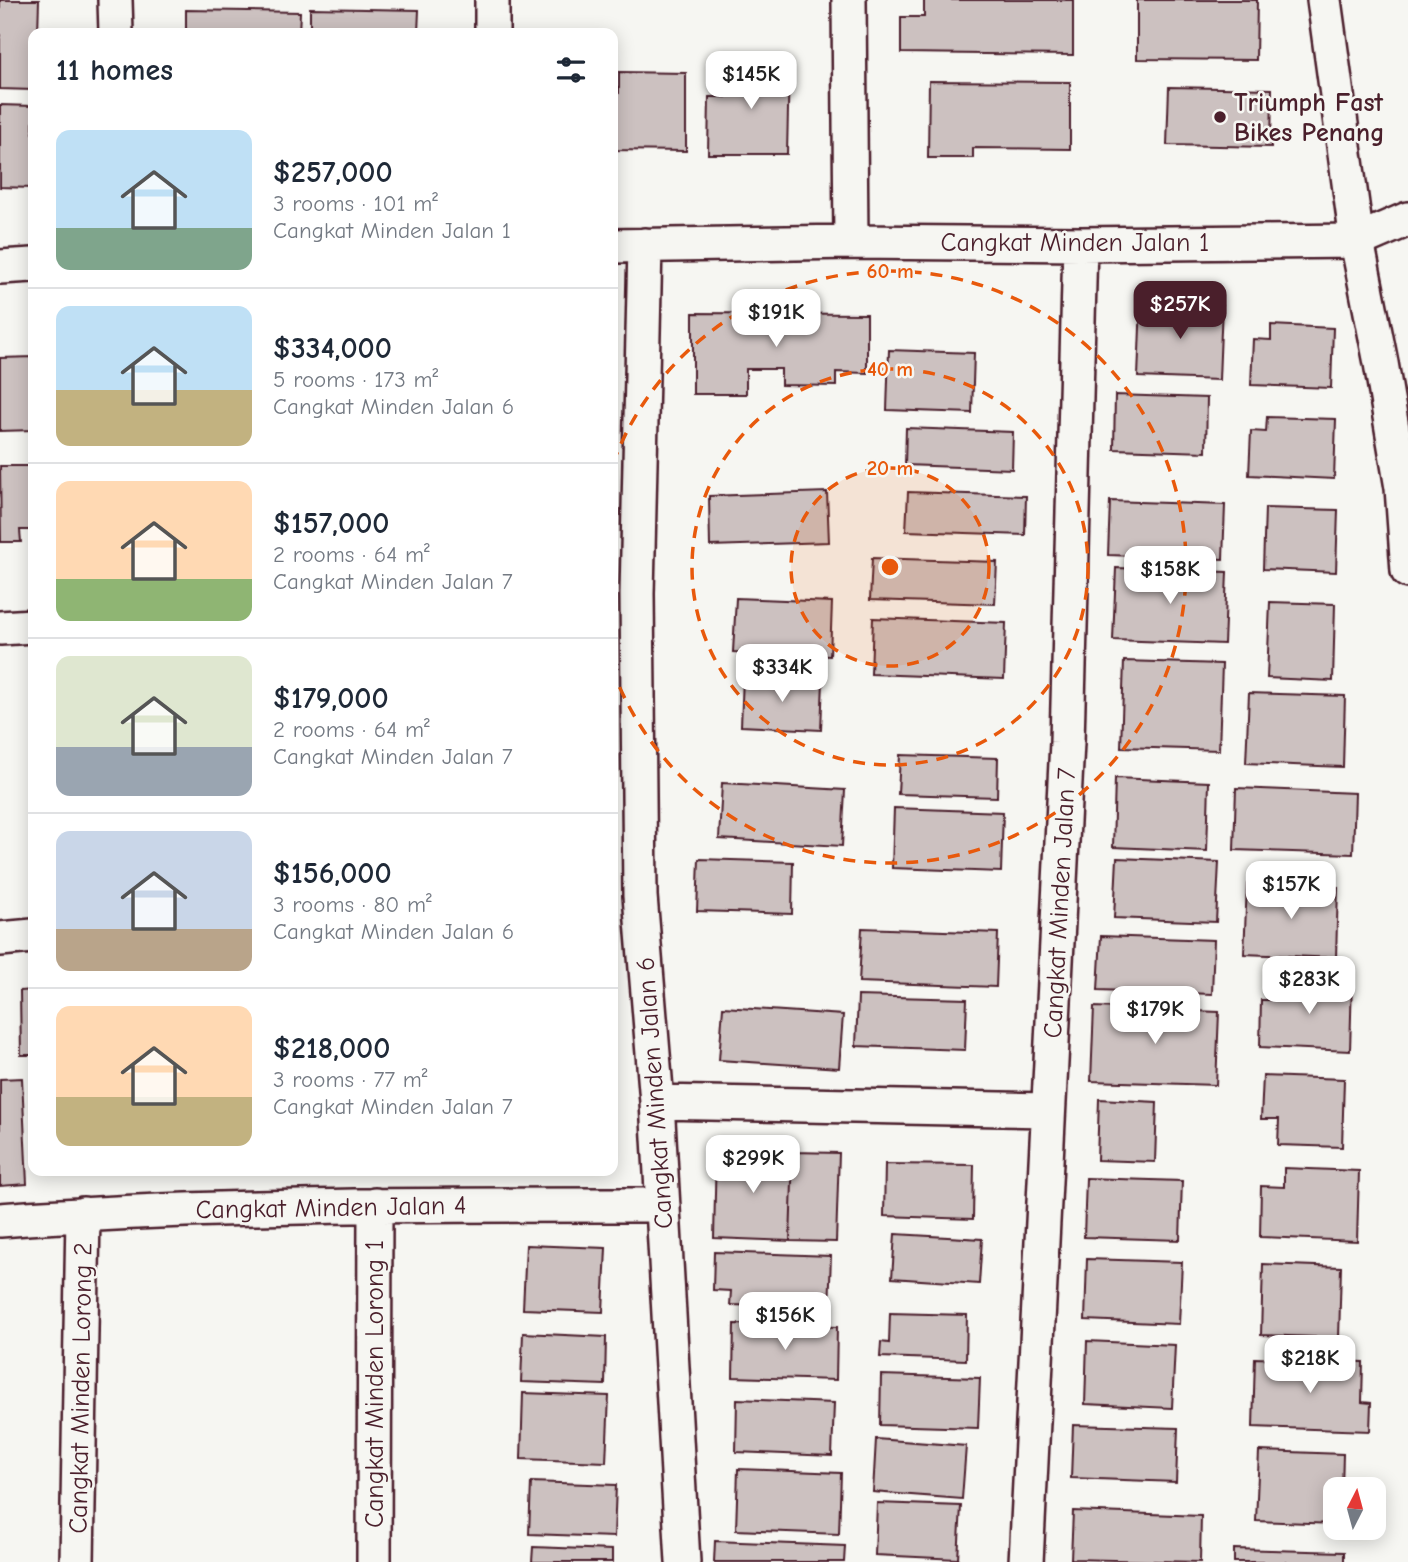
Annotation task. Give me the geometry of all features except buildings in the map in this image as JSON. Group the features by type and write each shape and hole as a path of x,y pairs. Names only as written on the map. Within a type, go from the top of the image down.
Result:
{"street":[{"path":"116,0 116,28"},
{"path":"492,0 492,28"},
{"path":"849,0 851,242"},
{"path":"1324,0 1357,241 1402,488 1408,571"},
{"name":"Cangkat Minden Jalan 1","path":"629,246 851,242 1080,244 1357,241 1408,219"},
{"name":"Cangkat Minden Jalan 7","path":"1026,1562 1067,741 1080,244"},
{"name":"Cangkat Minden Jalan 6","path":"629,246 625,594 626,897 657,1102 683,1562"},
{"path":"0,267 28,265"},
{"path":"0,628 28,626"},
{"path":"0,939 28,936"},
{"path":"657,1102 1048,1110"},
{"name":"Cangkat Minden Lorong 1","path":"374,1562 375,1205"},
{"name":"Cangkat Minden Jalan 4","path":"0,1220 244,1207 663,1205"},
{"name":"Cangkat Minden Lorong 2","path":"77,1562 83,1214"}],"place":[{"name":"Triumph Fast Bikes Penang","path":"1220,117"}]}
